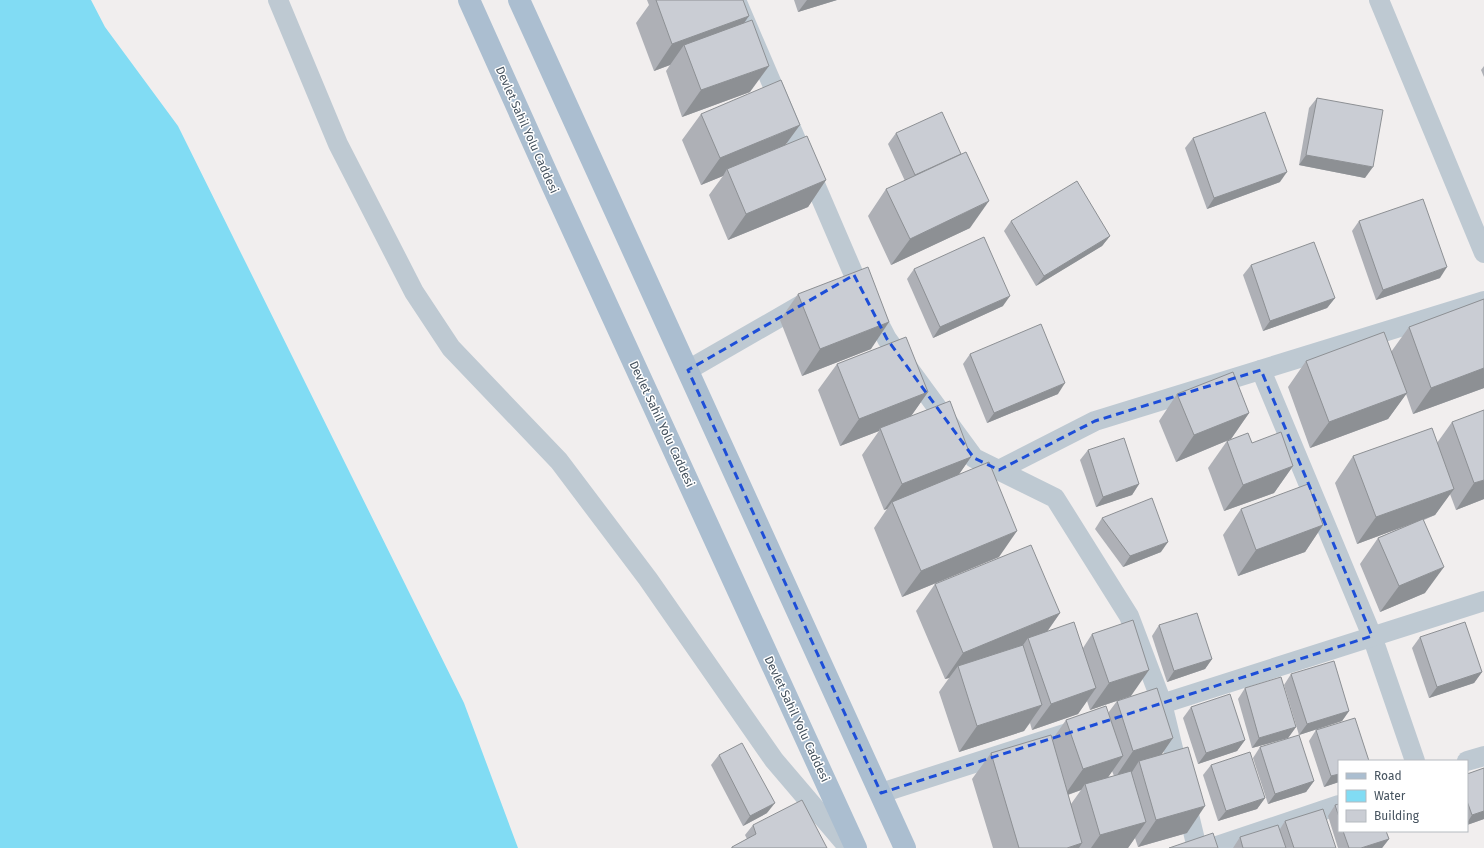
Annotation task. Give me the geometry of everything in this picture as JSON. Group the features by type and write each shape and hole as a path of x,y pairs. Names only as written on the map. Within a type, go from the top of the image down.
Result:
{"main road":[{"name":"Devlet Sahil Yolu Caddesi","path":"469,0 553,187 856,848"},
{"path":"520,0 906,848"}],"street":[{"path":"278,0 338,144 414,292 451,348 559,460 648,579 774,760 849,848"},
{"path":"736,0 848,278 887,339 974,458 1055,498 1129,616 1162,703 1197,848"},
{"path":"1379,0 1478,219 1484,253"},
{"path":"688,370 821,294"},
{"path":"999,470 1095,421 1484,301"},
{"path":"1261,370 1372,636 1415,760"},
{"path":"1132,713 1484,601"},
{"path":"881,793 1095,725"},
{"path":"1468,761 1484,756"},
{"path":"1211,848 1338,805"}],"highlighted area":[{"path":"854,275 887,339 974,458 999,470 1095,421 1261,370 1372,636 881,793 688,370"}],"water":[{"path":"0,0 91,0 105,27 178,126 464,703 518,848 0,848"}],"building":[{"path":"656,0 743,0 749,16 672,44"},
{"path":"752,20 769,66 701,90 684,45"},
{"path":"781,80 800,125 720,158 701,114"},
{"path":"1317,98 1383,110 1373,167 1306,155"},
{"path":"942,112 961,154 915,175 896,133"},
{"path":"1265,112 1287,172 1214,198 1193,138"},
{"path":"807,136 826,180 746,214 727,169"},
{"path":"966,152 989,201 910,239 886,189"},
{"path":"1077,181 1110,236 1044,276 1011,221"},
{"path":"1423,199 1447,267 1383,290 1359,221"},
{"path":"984,237 1010,296 940,327 914,269"},
{"path":"1314,242 1335,298 1270,321 1251,265"},
{"path":"868,267 889,322 820,349 798,294"},
{"path":"1484,299 1484,368 1431,388 1409,327"},
{"path":"1041,324 1065,383 994,413 970,354"},
{"path":"1384,332 1407,393 1329,422 1306,361"},
{"path":"906,337 928,392 859,419 837,364"},
{"path":"1233,372 1249,413 1194,435 1177,394"},
{"path":"950,401 971,457 902,484 880,428"},
{"path":"1484,410 1484,480 1474,483 1452,422"},
{"path":"1432,428 1454,489 1376,517 1353,456"},
{"path":"1281,432 1293,466 1243,485 1227,441 1248,433 1252,443"},
{"path":"1124,438 1139,484 1103,497 1088,450"},
{"path":"989,462 1017,531 921,571 892,502"},
{"path":"1308,484 1323,525 1256,550 1241,509"},
{"path":"1152,498 1168,542 1130,556 1102,518"},
{"path":"1423,519 1444,567 1399,586 1378,538"},
{"path":"1031,545 1060,613 963,653 935,584"},
{"path":"1197,613 1212,659 1174,671 1159,625"},
{"path":"1133,620 1149,670 1109,683 1092,634"},
{"path":"1074,622 1096,688 1051,704 1028,638"},
{"path":"1465,622 1482,672 1437,687 1420,637"},
{"path":"1023,645 1042,705 977,726 958,666"},
{"path":"1334,661 1349,711 1307,724 1291,674"},
{"path":"1281,677 1296,727 1259,738 1245,688"},
{"path":"1157,688 1173,738 1133,751 1117,701"},
{"path":"1230,694 1245,740 1206,753 1191,707"},
{"path":"1106,706 1123,756 1083,769 1066,720"},
{"path":"1355,718 1369,760 1338,760 1338,774 1331,776 1316,730"},
{"path":"1051,735 1082,843 1067,848 1019,848 991,753"},
{"path":"1299,735 1314,781 1275,794 1260,747"},
{"path":"742,743 775,803 750,816 719,755"},
{"path":"1188,747 1205,806 1156,820 1139,761"},
{"path":"1250,752 1265,798 1226,811 1211,765"},
{"path":"1484,768 1484,811 1472,815 1468,804 1468,774"},
{"path":"1131,771 1146,822 1100,835 1085,784"},
{"path":"802,800 827,848 732,848 756,834 753,825"},
{"path":"1338,804 1338,814 1335,805"},
{"path":"1323,809 1336,848 1294,848 1285,821"},
{"path":"1278,825 1286,848 1243,848 1240,837"},
{"path":"1343,832 1386,832 1389,839 1361,848 1349,848"},
{"path":"1213,833 1218,848 1169,848"}]}
